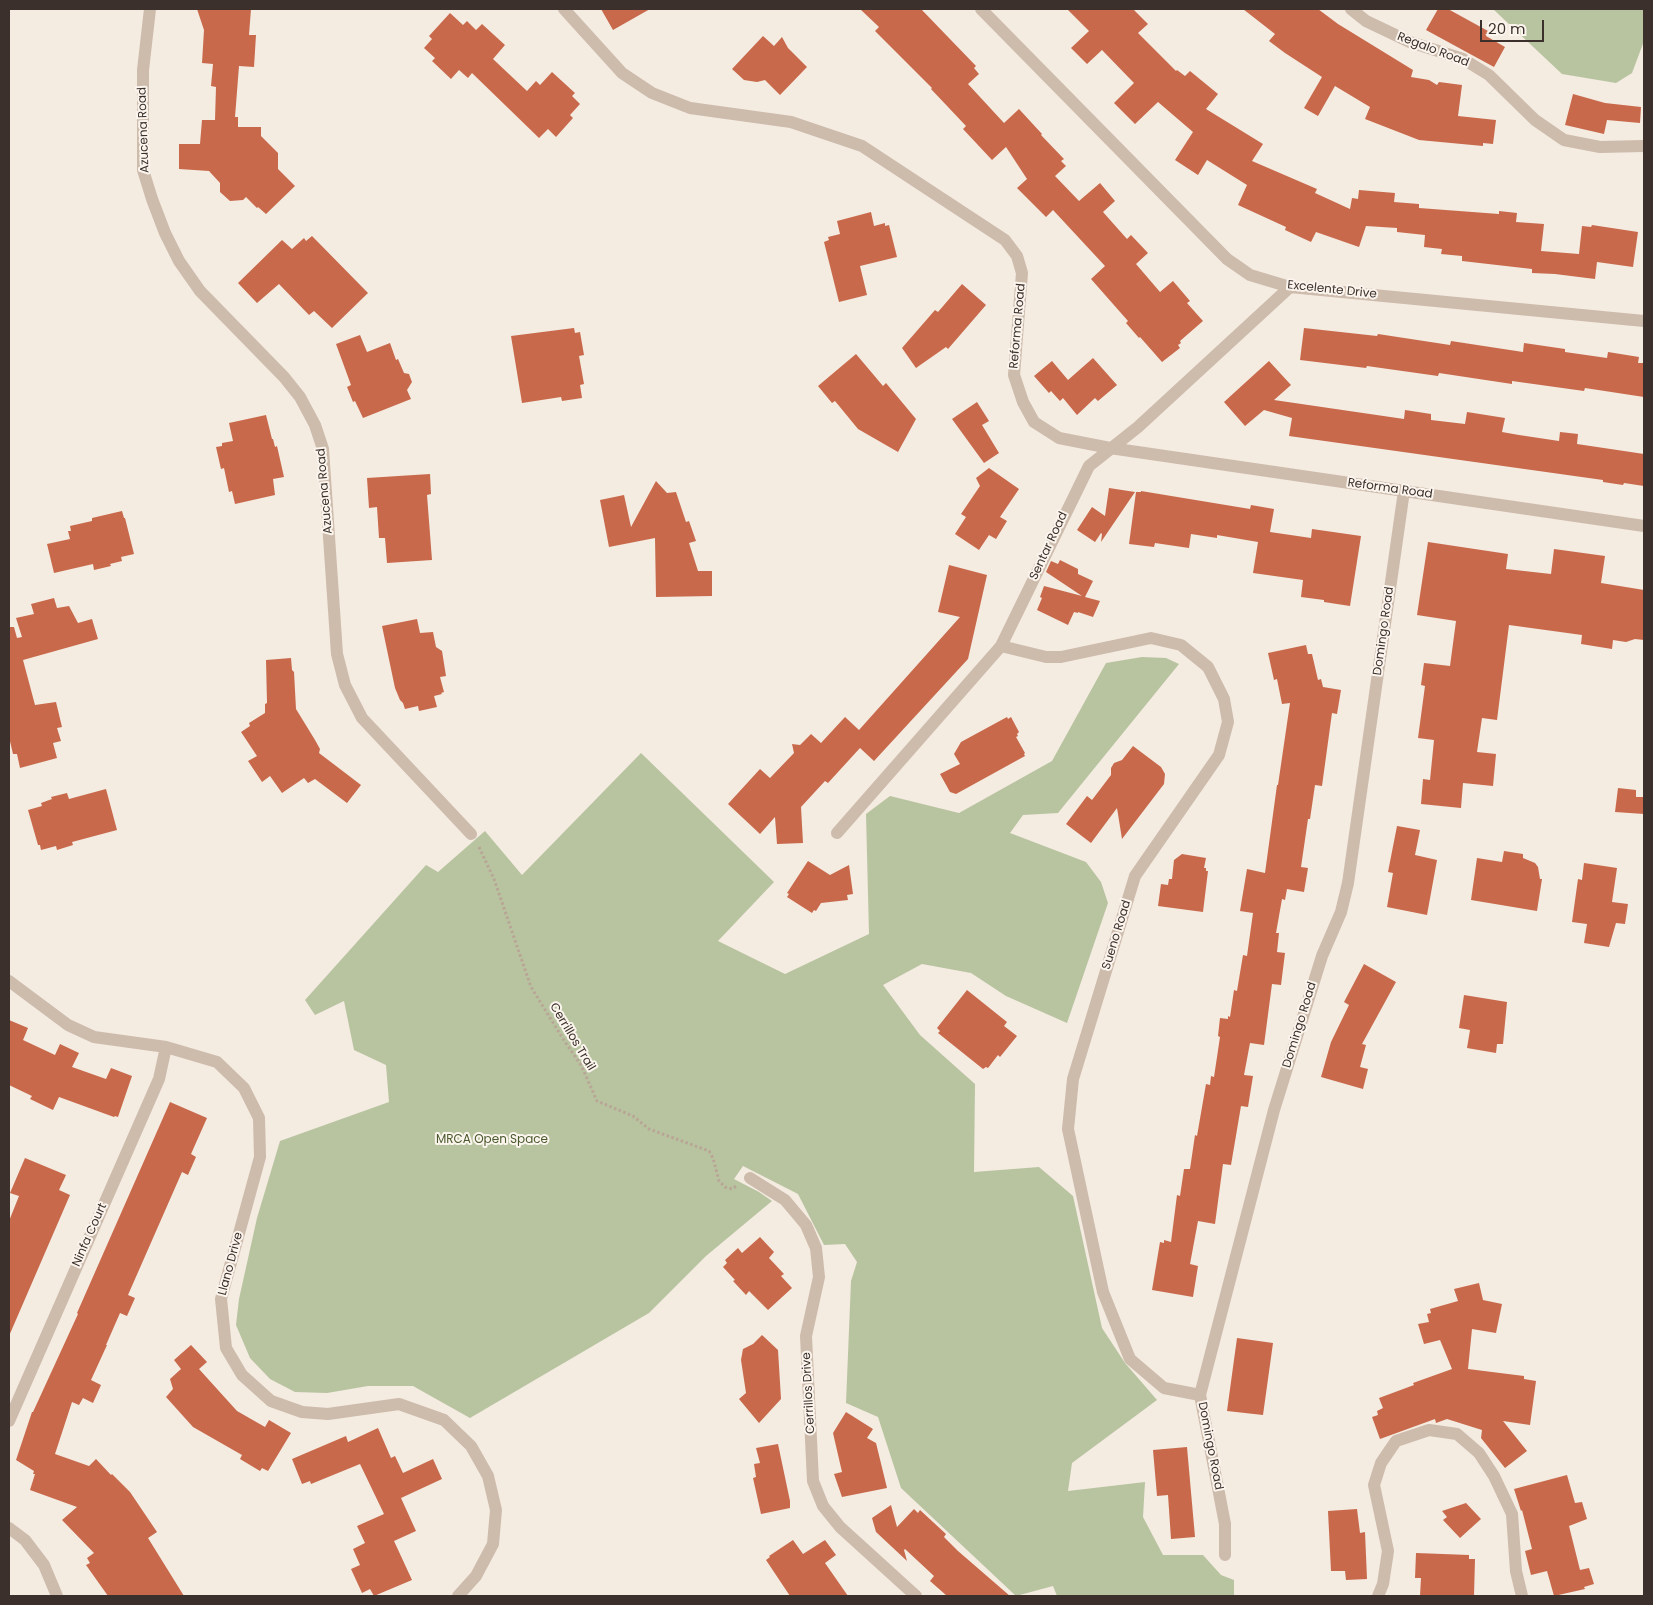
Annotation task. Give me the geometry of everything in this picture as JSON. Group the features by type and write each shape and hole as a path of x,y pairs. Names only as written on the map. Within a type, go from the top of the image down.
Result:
{"street":[{"name":"Azucena Road","path":"150,9 143,70 143,170 165,233 179,261 200,291 284,378 300,397 315,426 323,449 337,654 345,685 362,718 471,834"},
{"name":"Reforma Road","path":"564,9 622,73 652,93 690,108 791,122 862,146 1005,240 1017,256 1022,273 1014,375 1023,402 1034,422 1059,438 1110,448 1644,526"},
{"name":"Excelente Drive","path":"981,9 1227,259 1250,275 1290,287 1644,321"},
{"name":"Regalo Road","path":"1351,9 1366,21 1410,42 1463,59 1489,75 1535,120 1564,140 1600,147 1644,146"},
{"name":"Sentar Road","path":"837,833 1001,646 1089,466 1138,427 1290,287"},
{"name":"Domingo Road","path":"1225,1555 1225,1524 1200,1396 1274,1110 1322,956 1341,912 1348,883 1404,491"},
{"name":"Sueno Road","path":"1001,646 1046,658 1061,657 1151,638 1181,645 1208,666 1224,699 1228,722 1219,756 1135,876 1073,1079 1068,1129 1103,1292 1130,1359 1164,1388 1200,1396"},
{"name":"Llano Drive","path":"9,981 68,1025 94,1038 166,1047 217,1062 244,1088 259,1118 260,1157 222,1299 226,1348 242,1375 271,1401 302,1412 328,1414 399,1404 444,1420 471,1446 488,1476 496,1510 493,1544 476,1576 458,1596"},
{"name":"Ninfa Court","path":"9,1421 159,1079 166,1047"},
{"name":"Cerrillos Drive","path":"750,1178 785,1200 806,1225 816,1248 818,1278 806,1336 813,1481 823,1506 840,1527 916,1596"},
{"path":"1378,1596 1383,1584 1388,1551 1374,1485 1381,1463 1396,1441 1429,1430 1456,1434 1479,1453 1494,1476 1512,1514 1516,1571 1522,1596"},
{"path":"9,1528 26,1540 44,1565 57,1596"}],"path":[{"name":"Cerrillos Trail","path":"471,834 484,854 494,879 531,987 564,1042 582,1065 597,1100 632,1116 649,1129 709,1152 713,1158 719,1181 725,1187 732,1189 750,1178"}],"green space":[{"path":"1493,9 1644,9 1644,41 1632,73 1616,83 1562,74"},
{"name":"MRCA Open Space","path":"1142,657 1166,658 1179,664 1058,813 1023,815 1010,833 1086,862 1101,882 1108,903 1067,1023 1006,996 971,973 922,964 883,985 920,1035 975,1084 974,1172 1039,1167 1073,1196 1102,1328 1125,1363 1157,1400 1072,1463 1068,1491 1145,1482 1143,1517 1163,1555 1203,1555 1221,1575 1234,1580 1234,1596 1057,1596 1053,1586 1016,1596 901,1488 878,1417 846,1403 851,1281 857,1262 845,1244 824,1245 798,1194 743,1166 734,1179 772,1201 706,1256 649,1313 470,1418 413,1386 368,1386 327,1393 295,1392 270,1379 250,1358 236,1325 239,1299 257,1218 280,1141 389,1102 386,1065 354,1050 344,1001 315,1015 305,1000 426,865 438,872 485,831 522,875 641,753 774,882 718,941 785,974 869,934 866,814 890,796 959,813 1052,761 1106,663"}],"building":[{"path":"197,9 251,9 249,35 256,35 254,67 239,66 235,117 238,117 238,127 261,127 261,136 278,153 278,169 295,186 266,214 246,197 243,200 230,201 220,192 220,183 209,171 179,169 179,144 200,144 202,120 215,120 216,87 211,86 213,64 202,63 204,30"},
{"path":"601,9 650,9 613,30"},
{"path":"860,9 921,9 976,66 974,68 979,74 968,84 1004,123 1019,109 1064,159 1061,161 1066,166 1055,176 1079,201 1100,183 1115,201 1103,212 1127,239 1131,235 1148,253 1136,264 1160,292 1173,281 1190,301 1187,303 1203,321 1180,341 1181,343 1178,345 1180,348 1162,362 1139,338 1126,323 1128,321 1091,279 1105,266 1053,210 1046,217 1017,188 1027,179 1006,147 992,160 963,129 966,126 932,88 875,31 879,27"},
{"path":"1067,9 1133,9 1148,24 1138,33 1176,71 1185,76 1190,71 1218,94 1206,109 1263,144 1252,161 1317,189 1315,193 1350,209 1352,198 1358,199 1359,190 1395,193 1394,202 1419,204 1419,208 1499,214 1499,211 1517,213 1516,222 1544,224 1541,251 1579,254 1582,226 1591,227 1592,225 1638,232 1633,267 1597,262 1595,279 1532,273 1532,269 1462,261 1462,256 1441,254 1442,249 1424,247 1425,235 1397,232 1397,228 1366,226 1359,247 1316,232 1311,242 1285,230 1286,227 1238,205 1247,185 1207,160 1198,175 1175,160 1193,132 1158,102 1135,124 1114,103 1134,83 1102,50 1087,64 1071,48 1089,31"},
{"path":"1243,9 1318,9 1338,24 1413,70 1411,77 1429,80 1437,85 1439,82 1462,85 1458,116 1496,120 1493,144 1483,143 1483,146 1419,140 1365,119 1370,107 1335,86 1318,116 1304,108 1322,77 1269,41 1275,34"},
{"path":"1438,9 1448,9 1488,31 1486,36 1505,47 1494,67 1426,30"},
{"path":"450,13 463,25 467,21 476,30 482,24 505,45 493,59 527,91 536,81 540,85 552,72 575,93 572,96 580,104 570,115 573,118 556,137 548,129 539,138 472,73 468,78 459,70 451,79 432,61 435,58 424,48 432,39 429,36"},
{"path":"763,36 774,46 782,37 788,48 807,67 780,95 765,80 757,82 744,80 732,69"},
{"path":"1573,94 1605,103 1641,107 1640,123 1607,120 1604,134 1565,125"},
{"path":"871,212 874,226 885,223 885,226 889,225 897,257 860,266 867,295 839,302 824,242 829,240 828,237 840,234 837,221"},
{"path":"312,236 368,293 332,328 314,311 309,315 279,284 257,303 238,283 282,240 292,249 304,238 306,241"},
{"path":"962,284 986,305 948,349 946,347 916,368 902,348 935,310 938,312"},
{"path":"574,328 575,333 580,332 584,355 579,356 584,384 580,385 582,398 562,401 561,397 522,403 511,336"},
{"path":"1304,328 1377,336 1378,334 1450,345 1451,341 1523,352 1524,343 1565,349 1565,352 1607,358 1608,352 1639,357 1638,363 1644,363 1644,397 1585,388 1584,391 1512,381 1512,384 1439,373 1438,376 1367,366 1366,368 1300,360"},
{"path":"360,335 367,352 390,343 396,360 398,359 404,373 409,374 412,382 407,390 411,399 363,418 355,401 353,402 347,387 351,385 336,344"},
{"path":"856,354 883,386 886,383 916,419 898,452 858,429 835,401 832,403 818,386"},
{"path":"1093,358 1117,385 1098,401 1095,398 1077,415 1063,398 1060,401 1051,391 1049,393 1034,376 1052,361 1068,380"},
{"path":"1269,361 1291,385 1274,400 1404,419 1405,410 1431,414 1431,420 1465,424 1467,412 1505,418 1502,432 1559,441 1560,432 1578,434 1577,444 1644,454 1644,486 1624,483 1623,485 1603,482 1603,480 1289,436 1292,418 1264,410 1245,426 1224,402"},
{"path":"977,402 989,421 982,425 999,453 984,463 952,419"},
{"path":"266,415 272,439 275,447 277,446 284,477 273,479 275,495 235,504 232,491 229,492 224,468 221,469 216,447 222,446 222,443 233,441 229,423"},
{"path":"989,468 1019,489 1000,517 1007,521 996,539 989,535 979,550 955,534 966,517 961,514 980,486 976,478"},
{"path":"430,474 431,494 427,495 432,560 387,563 385,538 379,538 377,507 369,508 367,478"},
{"path":"656,481 667,493 676,492 686,522 689,521 696,541 689,543 698,571 712,571 712,596 656,597 655,538 609,547 600,500 624,495 631,527"},
{"path":"1109,488 1135,492 1101,542 1101,533 1095,542 1077,530 1092,507 1105,516"},
{"path":"1141,491 1250,509 1251,505 1274,509 1270,532 1311,538 1312,529 1361,536 1350,606 1301,597 1303,580 1253,573 1258,542 1217,535 1217,538 1191,534 1189,548 1155,543 1154,547 1129,544 1136,492"},
{"path":"122,511 134,554 121,557 122,561 110,564 111,566 94,570 93,564 54,573 47,544 70,539 68,531 71,531 70,526 92,521 92,518"},
{"path":"1428,542 1508,554 1506,569 1551,574 1554,549 1605,556 1601,583 1644,590 1644,640 1635,639 1626,642 1613,640 1612,649 1581,644 1582,635 1509,625 1497,720 1482,718 1477,752 1496,754 1493,786 1463,783 1461,808 1421,804 1423,779 1430,780 1434,740 1418,738 1425,686 1421,685 1424,663 1450,666 1456,621 1417,615"},
{"path":"1060,560 1078,569 1078,574 1093,581 1085,597 1100,601 1093,617 1074,612 1068,625 1037,610 1044,586 1082,596 1046,572 1051,561 1058,564"},
{"path":"949,565 987,575 968,659 874,761 860,748 828,783 825,781 801,807 803,843 777,844 775,817 760,834 728,804 760,769 770,778 794,753 792,744 800,745 811,734 821,743 845,717 859,730 960,617 938,612"},
{"path":"54,598 57,608 69,606 78,623 92,619 98,639 23,660 35,705 56,702 62,727 57,728 61,741 53,743 57,758 20,768 17,754 13,754 9,737 9,627 14,627 17,638 22,637 16,618 34,614 31,604"},
{"path":"417,619 420,633 433,632 436,647 442,651 446,676 440,677 444,692 434,696 437,707 419,711 418,706 405,709 400,700 395,688 382,626"},
{"path":"1306,645 1308,654 1312,654 1318,680 1321,679 1323,687 1341,690 1337,714 1332,713 1322,786 1315,785 1310,819 1308,819 1301,867 1308,868 1304,892 1287,889 1285,900 1282,899 1276,933 1279,933 1277,952 1285,953 1281,985 1272,984 1264,1045 1250,1043 1244,1075 1253,1076 1248,1107 1241,1106 1231,1165 1223,1164 1215,1224 1198,1221 1190,1264 1198,1266 1193,1297 1152,1290 1160,1242 1164,1243 1164,1240 1171,1242 1177,1195 1180,1196 1184,1169 1190,1169 1206,1084 1210,1085 1211,1076 1214,1077 1220,1037 1218,1036 1220,1018 1228,1019 1228,1016 1230,1017 1234,990 1237,991 1243,955 1247,956 1253,913 1240,911 1247,869 1265,873 1290,703 1282,704 1277,679 1274,680 1268,653"},
{"path":"291,658 292,670 294,672 296,709 320,749 319,753 361,785 347,803 315,779 308,783 304,778 282,793 270,776 262,782 248,761 257,756 241,732 250,726 249,723 265,713 265,704 267,703 266,660"},
{"path":"1007,717 1008,719 1011,717 1019,732 1016,737 1025,756 956,794 950,792 940,774 960,764 954,754 961,742"},
{"path":"1133,746 1161,767 1165,774 1164,784 1122,839 1117,808 1091,843 1066,824 1087,796 1092,800 1111,775 1111,768 1114,763 1122,760"},
{"path":"1618,788 1636,790 1636,797 1644,797 1644,814 1615,812"},
{"path":"106,789 117,830 72,842 73,845 57,850 56,846 41,850 28,810 42,806 41,803 52,799 51,797 67,793 69,799"},
{"path":"1397,826 1420,830 1415,855 1437,860 1427,915 1387,907 1393,873 1388,872"},
{"path":"1504,851 1523,854 1523,858 1535,863 1538,867 1540,879 1542,879 1537,911 1471,900 1477,858 1502,862"},
{"path":"1182,854 1206,858 1204,868 1208,871 1203,912 1158,906 1161,884 1168,885 1169,879 1172,879 1174,860"},
{"path":"808,861 830,875 849,865 853,894 847,895 848,900 821,903 816,911 814,910 812,913 787,897 789,894 787,893"},
{"path":"1584,863 1617,868 1612,902 1628,904 1625,924 1616,923 1609,947 1584,943 1587,924 1572,922 1578,879 1582,880"},
{"path":"1364,964 1396,982 1362,1044 1366,1045 1360,1067 1368,1069 1363,1089 1321,1077 1331,1042 1349,1005 1344,1002"},
{"path":"967,990 1007,1022 1004,1026 1017,1036 1000,1057 998,1055 988,1068 983,1069 938,1033 940,1031 937,1028"},
{"path":"1464,995 1507,1002 1503,1044 1497,1044 1496,1053 1467,1048 1470,1030 1459,1028"},
{"path":"9,1020 28,1028 23,1040 55,1055 60,1044 79,1053 72,1067 106,1079 111,1068 132,1076 118,1117 59,1097 53,1110 30,1099 32,1096 9,1085"},
{"path":"170,1102 207,1118 191,1154 196,1157 188,1175 182,1172 128,1295 135,1298 127,1316 120,1313 91,1380 101,1385 93,1403 83,1398 79,1405 72,1402 55,1454 89,1466 96,1459 130,1492 157,1532 148,1538 184,1596 108,1596 86,1565 90,1563 87,1558 94,1553 62,1520 77,1507 30,1490 35,1474 33,1474 34,1471 16,1460 32,1412 78,1314"},
{"path":"25,1158 66,1175 59,1190 70,1195 9,1336 9,1221 19,1196 10,1193"},
{"path":"760,1237 774,1252 769,1258 784,1274 781,1276 792,1288 768,1310 749,1291 746,1295 723,1267 727,1263 725,1260 738,1248 742,1253"},
{"path":"1479,1283 1483,1300 1502,1304 1496,1333 1472,1329 1468,1369 1524,1376 1524,1379 1536,1381 1530,1425 1503,1421 1527,1451 1505,1468 1481,1438 1482,1430 1447,1419 1436,1423 1435,1419 1380,1439 1372,1417 1378,1415 1377,1411 1383,1408 1379,1398 1452,1369 1440,1340 1424,1344 1418,1324 1429,1322 1427,1314 1431,1313 1430,1309 1458,1301 1454,1289"},
{"path":"762,1335 778,1350 781,1399 759,1423 739,1399 746,1393 741,1360 743,1349 753,1344"},
{"path":"1237,1338 1273,1343 1263,1415 1227,1411"},
{"path":"191,1345 207,1362 199,1369 237,1411 265,1427 269,1420 291,1433 268,1471 262,1468 260,1471 240,1459 242,1455 193,1427 166,1397 173,1389 170,1379 181,1369 174,1360"},
{"path":"846,1412 873,1429 867,1438 876,1443 887,1488 842,1497 834,1474 842,1472 833,1433"},
{"path":"378,1428 391,1458 395,1456 403,1473 433,1459 442,1479 401,1498 416,1531 394,1541 412,1580 374,1596 370,1589 362,1593 351,1569 360,1565 353,1549 365,1543 357,1526 384,1514 360,1464 311,1484 310,1481 302,1484 292,1459 346,1436 348,1442"},
{"path":"778,1444 790,1508 761,1514 753,1478 756,1477 754,1464 760,1463 756,1448"},
{"path":"1187,1447 1195,1537 1171,1539 1168,1495 1157,1496 1153,1450"},
{"path":"1567,1475 1575,1503 1582,1502 1587,1519 1569,1526 1580,1570 1589,1568 1594,1584 1584,1587 1585,1589 1554,1596 1547,1571 1531,1575 1525,1551 1532,1549 1522,1510 1514,1489"},
{"path":"1466,1503 1481,1519 1460,1538 1443,1520 1447,1517 1442,1511"},
{"path":"891,1505 897,1527 914,1509 918,1513 920,1510 946,1534 944,1537 958,1551 1010,1596 947,1596 930,1581 934,1576 905,1549 907,1561 876,1532 872,1518"},
{"path":"1357,1509 1360,1533 1365,1532 1367,1579 1346,1580 1345,1571 1331,1571 1328,1511"},
{"path":"793,1540 803,1554 825,1540 836,1555 825,1563 848,1596 790,1596 766,1560"},
{"path":"1416,1553 1469,1555 1469,1559 1475,1559 1474,1596 1420,1596 1421,1578 1415,1578"}]}
